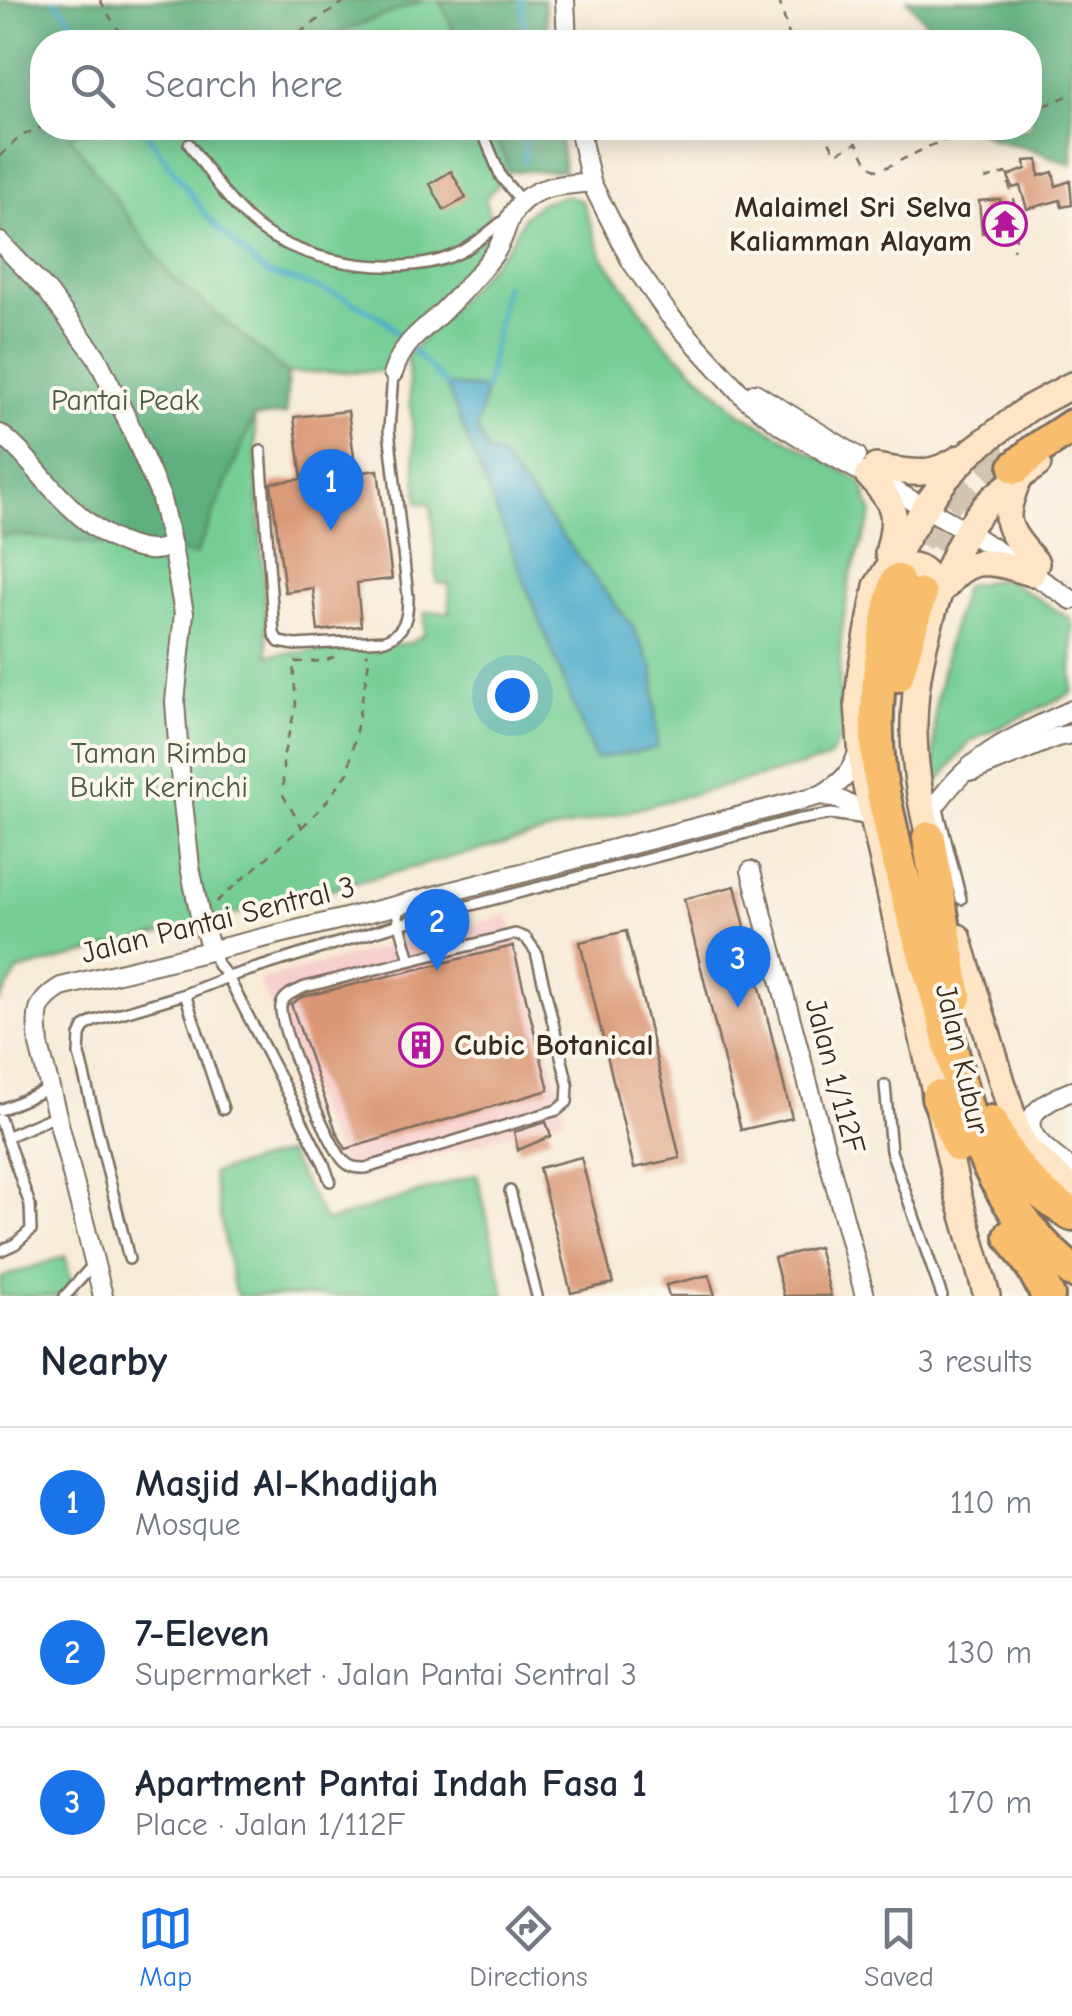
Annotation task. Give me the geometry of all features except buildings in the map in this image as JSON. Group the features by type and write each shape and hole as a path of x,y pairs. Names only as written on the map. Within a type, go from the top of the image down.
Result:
{"highway":[{"path":"1017,462 1072,403"},
{"path":"1017,462 1072,426"},
{"path":"908,590 894,728 907,810 998,1162 1019,1216 1049,1253 1072,1272"},
{"path":"930,820 955,994"},
{"path":"874,828 912,926 955,994"},
{"path":"938,1096 960,1148 1048,1296"},
{"path":"998,1162 1014,1164 1040,1192 1072,1214"}],"main road":[{"path":"872,471 915,474 943,468 1029,408 1072,385"},
{"path":"973,450 974,470 980,480 1000,486 1017,462 1072,439"},
{"path":"908,590 928,503 973,450"},
{"path":"908,590 948,568 969,527 1017,462"},
{"path":"1017,462 1008,525 1034,568"},
{"path":"872,471 894,511 920,653 912,732 914,764 930,820"},
{"path":"908,590 951,579 977,562 1034,568"},
{"name":"Jalan Kubur","path":"908,590 861,671 858,704 863,773 958,1194 987,1296"},
{"path":"955,994 1027,1150 1072,1190"}],"street":[{"path":"566,0 566,30"},
{"path":"581,140 591,182 632,262 668,316 724,377 872,471 1034,568 1072,586"},
{"path":"392,372 415,334 439,315 498,251 516,208 536,191 591,182"},
{"path":"0,242 47,291 96,356 160,495 184,613 175,702 190,868 211,950"},
{"path":"0,434 100,531 128,546 152,551 172,546"},
{"path":"1034,568 1072,600"},
{"path":"930,820 958,776 978,759 1072,710"},
{"path":"958,776 1072,734"},
{"path":"821,795 851,772 861,746"},
{"path":"821,795 845,801 874,828"},
{"name":"Jalan Pantai Sentral 3","path":"103,1296 39,1046 39,1009 46,996 61,987 211,950 397,915 821,795"},
{"name":"Jalan 1/112F","path":"751,870 866,1296"},
{"path":"1072,1091 1036,1109 1030,1128 1048,1152 1072,1169"}],"lane":[{"path":"189,144 214,180 261,230 288,246 320,258 400,268 461,252 516,208 486,140"},
{"path":"261,450 274,634 278,642 295,645 386,640 396,636 404,626 408,596 389,430 392,372"},
{"path":"129,1259 80,1054 80,1036 84,1027 94,1021 185,994 397,915 796,820 831,814 874,828"},
{"path":"930,820 942,818 961,899"},
{"path":"397,915 410,960"},
{"path":"515,934 526,938 536,952 568,1085 566,1102 557,1110 366,1168 354,1168 346,1164 331,1142 286,1038 281,1006 286,997 305,987 410,960 515,934"},
{"path":"211,950 330,1181"},
{"path":"185,994 223,1109"},
{"path":"885,1084 891,1151 942,1296"},
{"path":"0,1110 50,1088"},
{"path":"6,1137 57,1115"},
{"path":"0,1119 30,1205 32,1230 0,1250"},
{"path":"510,1191 537,1296"},
{"path":"65,1296 95,1263"}],"path":[{"path":"100,0 118,30"},
{"path":"303,30 347,0"},
{"path":"779,0 788,30"},
{"path":"1042,107 1072,94"},
{"path":"0,156 30,132"},
{"path":"828,140 836,153 857,144 870,165 879,171 947,140"},
{"path":"985,179 1006,173 1014,204 1003,206 1005,230 1016,238 1013,250"},
{"path":"200,916 302,827 348,773 370,656 364,651"},
{"path":"302,827 283,795 284,758 296,705 294,662 324,661 351,653"}],"shaded area":[{"name":"Cubic Botanical","path":"509,915 566,1117 349,1181 259,980"}],"green space":[{"name":"Taman Rimba Bukit Kerinchi","path":"0,0 544,0 548,30 30,30 30,140 560,140 564,171 510,171 485,199 496,239 386,371 288,373 286,414 254,417 268,655 410,643 424,634 425,612 450,612 449,584 437,583 431,504 418,503 407,356 509,244 525,215 542,202 566,195 582,201 603,257 664,342 740,413 861,481 872,514 850,577 841,639 839,678 844,733 828,759 18,971 0,1000","holes":["447,385 486,389 477,429 595,758"]},
{"name":"Pantai Peak","path":"0,0 425,0 345,30 30,30 30,140 73,140 172,277 287,373 286,414 254,417 196,555 0,536"},
{"path":"440,0 544,0 548,30 453,30"},
{"path":"907,0 1072,0 1072,165 993,140 1042,140 1042,30 933,30"},
{"path":"497,140 560,140 564,171 510,171"},
{"path":"1004,578 1072,620 1072,693 971,741 933,788 935,709 964,586"},
{"path":"287,1153 326,1222 477,1174 505,1296 237,1296 212,1173"},
{"path":"65,1256 75,1296 0,1296 0,1278"}],"water":[{"path":"446,385 486,389 477,429 487,452 500,456 632,626 654,670 657,748 595,759"}],"waterway":[{"path":"55,0 80,30"},
{"path":"522,0 524,30"},
{"path":"152,140 208,218 265,273 346,298 384,319 402,339"},
{"path":"524,161 526,140"},
{"path":"486,389 505,285"},
{"path":"412,349 446,385"}],"tunnel":[{"path":"916,541 949,499 1015,440"},
{"path":"920,595 944,544 978,499"}],"place":[{"name":"Malaimel Sri Selva Kaliamman Alayam","path":"1005,224"},
{"name":"Masjid Al-Khadijah","path":"331,531"},
{"name":"7-Eleven","path":"437,971"},
{"name":"Apartment Pantai Indah Fasa 1","path":"738,1008"},
{"name":"Cubic Botanical","path":"421,1045"}]}
